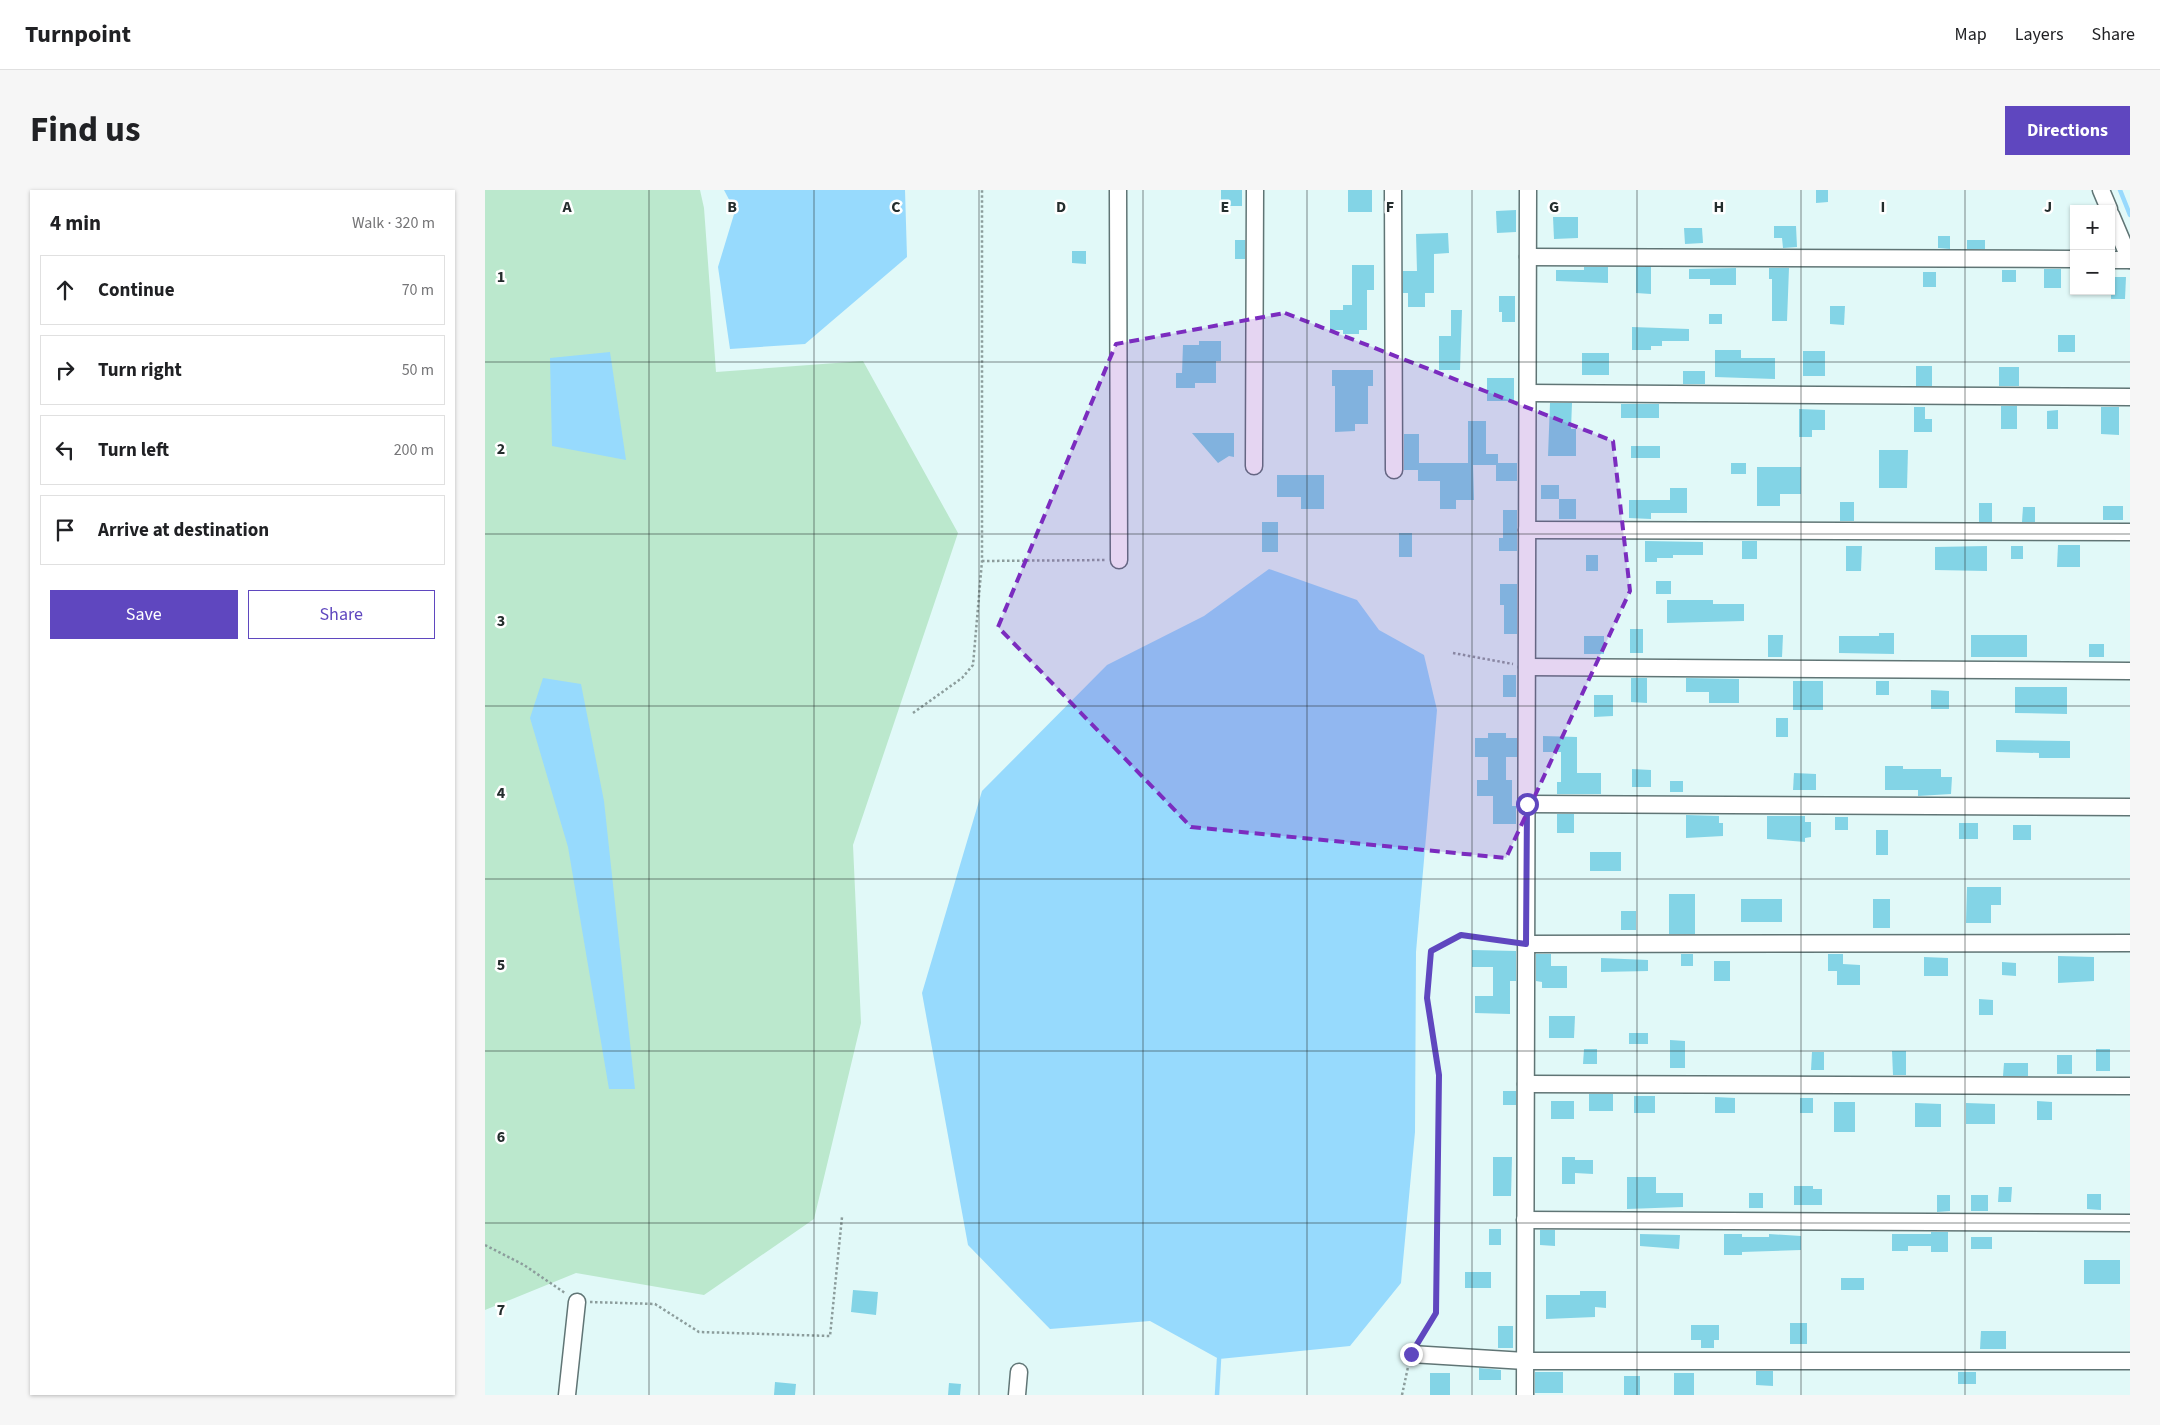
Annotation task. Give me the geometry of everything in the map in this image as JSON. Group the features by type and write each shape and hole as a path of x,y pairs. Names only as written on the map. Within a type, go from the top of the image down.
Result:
{"street":[{"path":"1118,190 1119,560"},
{"path":"1254,466 1255,190"},
{"path":"1393,190 1394,470"},
{"path":"1525,1395 1528,190"},
{"path":"2101,190 2107,205"},
{"path":"2115,224 2130,260 2115,260"},
{"path":"1528,257 2070,259"},
{"path":"1528,392 2130,397"},
{"path":"1527,530 2130,532"},
{"path":"1527,666 2130,671"},
{"path":"1527,804 2130,807"},
{"path":"1526,944 2130,943"},
{"path":"1526,1084 2130,1086"},
{"path":"1525,1220 2130,1223"},
{"path":"567,1395 577,1302"},
{"path":"1411,1354 1525,1361 2130,1361"},
{"path":"1017,1395 1019,1372"}],"path":[{"path":"913,713 962,678 973,665 982,561 983,190"},
{"path":"982,561 1119,560"},
{"path":"1453,653 1527,666"},
{"path":"1402,1395 1411,1354 1436,1313 1439,1075 1427,998 1431,951 1461,935 1526,944"},
{"path":"485,1245 524,1264 577,1302 655,1304 699,1332 830,1336 842,1217"}],"highlighted area":[{"path":"1285,313 1613,441 1630,591 1506,858 1191,827 998,627 1116,344"}],"green space":[{"path":"485,190 700,190 704,208 716,372 863,361 958,533 853,845 861,1023 814,1219 704,1295 576,1273 485,1310"}],"water":[{"path":"724,190 905,190 907,257 805,344 730,349 718,267 735,211"},
{"path":"610,352 626,460 552,446 550,358"},
{"path":"1269,569 1357,600 1379,630 1424,655 1437,710 1416,952 1415,1132 1401,1283 1350,1346 1219,1359 1150,1321 1050,1329 968,1245 922,993 982,791 1107,665 1204,616"},
{"path":"543,678 581,684 604,801 635,1089 609,1089 568,847 530,718"}],"building":[{"path":"1221,190 1242,190 1242,206 1221,206"},
{"path":"1348,190 1372,190 1372,212 1348,212"},
{"path":"1816,190 1828,190 1828,202 1816,203"},
{"path":"1516,210 1516,232 1497,233 1496,211"},
{"path":"1553,217 1578,217 1578,238 1554,239"},
{"path":"1774,226 1796,226 1797,247 1783,248 1782,238 1774,238"},
{"path":"1684,228 1702,228 1703,243 1685,244"},
{"path":"1448,233 1449,253 1434,254 1434,293 1425,293 1425,307 1408,307 1408,293 1403,293 1403,271 1417,271 1416,234"},
{"path":"1938,236 1950,236 1950,249 1938,248"},
{"path":"1235,240 1245,240 1245,259 1235,259"},
{"path":"1967,240 1985,240 1985,249 1967,249"},
{"path":"1072,251 1086,251 1086,264 1072,263"},
{"path":"1352,265 1374,265 1374,290 1367,290 1367,330 1359,330 1359,334 1343,334 1343,330 1330,330 1330,310 1343,310 1343,305 1352,305"},
{"path":"1584,267 1608,267 1608,283 1556,281 1556,270 1584,270"},
{"path":"1636,267 1651,267 1651,294 1636,293"},
{"path":"1736,268 1736,285 1710,285 1710,279 1689,279 1689,269"},
{"path":"1769,268 1789,268 1787,321 1772,321 1772,279 1769,279"},
{"path":"2044,269 2061,269 2061,288 2044,288"},
{"path":"2002,270 2016,270 2016,282 2002,282"},
{"path":"1923,272 1936,272 1936,287 1923,287"},
{"path":"2115,277 2126,277 2125,299 2111,299 2111,295 2115,295"},
{"path":"1499,296 1515,296 1515,322 1502,322 1502,312 1499,312"},
{"path":"1830,306 1845,306 1844,325 1830,324"},
{"path":"1451,310 1462,310 1460,370 1439,370 1439,336 1451,336"},
{"path":"1709,314 1722,314 1722,324 1709,324"},
{"path":"1632,327 1689,329 1689,341 1662,341 1662,346 1651,346 1651,350 1632,350"},
{"path":"2058,335 2075,335 2075,352 2058,352"},
{"path":"1199,341 1221,341 1221,361 1216,361 1216,383 1195,383 1195,388 1176,388 1176,373 1182,373 1183,345 1199,345"},
{"path":"1715,350 1741,350 1741,358 1775,358 1775,379 1715,377"},
{"path":"1803,351 1825,351 1825,376 1803,376"},
{"path":"1582,353 1609,353 1609,375 1582,375"},
{"path":"1916,366 1932,366 1932,386 1916,386"},
{"path":"1999,367 2019,367 2019,386 1999,386"},
{"path":"1332,370 1373,370 1373,386 1368,386 1368,424 1355,424 1355,431 1335,432 1335,386 1332,386"},
{"path":"1683,371 1705,371 1705,384 1683,384"},
{"path":"1487,378 1514,378 1514,401 1487,401"},
{"path":"1550,403 1572,403 1571,429 1576,429 1576,456 1548,456"},
{"path":"1621,404 1659,404 1659,418 1621,418"},
{"path":"2001,406 2017,406 2017,429 2001,429"},
{"path":"1914,407 1925,407 1925,419 1932,419 1932,432 1914,432"},
{"path":"2101,407 2119,407 2119,435 2101,434"},
{"path":"1799,409 1825,410 1825,430 1812,430 1812,437 1799,437"},
{"path":"2058,410 2058,429 2047,429 2047,411"},
{"path":"1468,421 1486,421 1486,454 1498,454 1498,463 1517,463 1517,481 1496,481 1496,465 1473,465 1474,500 1456,500 1456,509 1440,509 1440,481 1418,481 1418,470 1404,470 1404,434 1419,434 1419,463 1468,463"},
{"path":"1192,433 1234,433 1234,457 1229,456 1218,463"},
{"path":"1631,446 1660,446 1660,458 1631,458"},
{"path":"1879,450 1908,450 1907,488 1879,488"},
{"path":"1731,463 1746,463 1746,474 1731,474"},
{"path":"1757,467 1801,467 1801,494 1780,494 1780,506 1757,506"},
{"path":"1277,475 1324,475 1324,509 1301,509 1301,497 1277,497"},
{"path":"1541,485 1559,485 1559,499 1541,499"},
{"path":"1670,488 1687,488 1687,513 1651,513 1651,519 1629,518 1629,500 1670,500"},
{"path":"1559,499 1576,499 1576,519 1559,519"},
{"path":"1840,502 1854,502 1854,521 1840,521"},
{"path":"1979,503 1992,503 1992,522 1979,522"},
{"path":"2103,506 2123,506 2123,520 2103,520"},
{"path":"2023,507 2035,507 2035,522 2022,522"},
{"path":"1503,510 1517,510 1517,551 1499,551 1499,538 1503,538"},
{"path":"1262,522 1278,522 1278,552 1262,552"},
{"path":"1399,533 1412,533 1412,557 1399,557"},
{"path":"1645,541 1703,542 1703,555 1673,555 1673,558 1657,558 1657,562 1645,562"},
{"path":"1742,541 1757,541 1757,559 1742,559"},
{"path":"2058,545 2080,545 2080,567 2057,567"},
{"path":"1846,546 1862,546 1861,571 1846,571"},
{"path":"1987,546 1987,571 1935,570 1935,547"},
{"path":"2011,546 2023,546 2023,559 2011,559"},
{"path":"1586,555 1598,555 1598,571 1586,571"},
{"path":"1656,581 1671,581 1671,594 1656,594"},
{"path":"1500,584 1517,584 1517,634 1504,634 1504,605 1500,605"},
{"path":"1667,600 1713,600 1713,604 1744,604 1744,621 1667,623"},
{"path":"1630,629 1643,629 1643,653 1630,653"},
{"path":"1879,633 1894,633 1894,654 1839,653 1839,636 1879,636"},
{"path":"1768,635 1783,635 1782,657 1768,657"},
{"path":"1971,635 2027,635 2027,657 1971,657"},
{"path":"1584,636 1604,636 1604,654 1584,654"},
{"path":"2089,644 2104,644 2104,657 2089,657"},
{"path":"1503,675 1516,675 1516,697 1503,697"},
{"path":"1631,678 1647,678 1647,703 1631,702"},
{"path":"1686,678 1739,679 1739,703 1709,703 1709,692 1686,692"},
{"path":"1793,681 1823,681 1823,710 1793,710"},
{"path":"1876,681 1889,681 1889,695 1876,695"},
{"path":"2015,687 2067,687 2067,714 2015,713"},
{"path":"1931,690 1949,691 1949,709 1931,709"},
{"path":"1594,695 1613,695 1613,716 1594,717"},
{"path":"1776,718 1788,718 1788,737 1776,737"},
{"path":"1488,733 1506,733 1506,738 1517,738 1517,757 1506,757 1506,780 1512,780 1512,806 1516,806 1516,824 1493,824 1493,796 1477,796 1477,780 1488,780 1488,757 1475,757 1475,738 1488,738"},
{"path":"1543,736 1577,737 1577,773 1601,773 1601,794 1557,794 1557,782 1561,782 1561,752 1543,752"},
{"path":"1996,740 2070,741 2070,758 2039,758 2039,753 1996,752"},
{"path":"1885,766 1903,766 1903,769 1941,769 1941,777 1952,777 1951,794 1918,796 1918,790 1885,790"},
{"path":"1632,769 1651,770 1651,787 1632,787"},
{"path":"1794,773 1816,774 1816,790 1793,790"},
{"path":"1670,781 1683,781 1683,792 1670,792"},
{"path":"1557,814 1574,814 1574,833 1557,833"},
{"path":"1686,815 1719,816 1719,823 1723,823 1723,836 1686,838"},
{"path":"1767,816 1805,816 1805,822 1811,822 1811,837 1805,838 1805,842 1767,839"},
{"path":"1835,817 1848,817 1848,830 1835,830"},
{"path":"1959,823 1978,823 1978,839 1959,839"},
{"path":"2013,825 2031,825 2031,840 2013,840"},
{"path":"1876,830 1888,830 1888,855 1876,855"},
{"path":"1590,852 1621,852 1621,871 1590,871"},
{"path":"1967,887 2001,887 2001,905 1991,905 1991,923 1966,923"},
{"path":"1669,894 1695,894 1695,934 1669,934"},
{"path":"1741,899 1782,899 1782,922 1741,922"},
{"path":"1873,899 1890,899 1890,928 1873,928"},
{"path":"1621,911 1636,911 1636,930 1621,930"},
{"path":"1472,950 1516,951 1516,981 1510,981 1510,1014 1475,1013 1475,996 1493,996 1493,967 1472,967"},
{"path":"1536,954 1551,954 1551,966 1567,966 1567,988 1542,988 1542,982 1536,981"},
{"path":"1681,954 1693,954 1693,966 1681,966"},
{"path":"1828,954 1843,954 1843,964 1860,965 1860,985 1837,985 1837,971 1828,971"},
{"path":"2058,956 2094,957 2094,981 2058,983"},
{"path":"1924,957 1948,958 1948,976 1924,976"},
{"path":"1601,958 1648,960 1648,971 1601,972"},
{"path":"1714,961 1730,961 1730,981 1714,981"},
{"path":"2002,962 2016,963 2016,976 2002,975"},
{"path":"1979,999 1993,1000 1993,1015 1979,1015"},
{"path":"1549,1016 1575,1016 1574,1038 1549,1038"},
{"path":"1629,1033 1648,1033 1648,1044 1629,1044"},
{"path":"1670,1040 1685,1041 1685,1068 1670,1068"},
{"path":"1584,1049 1597,1049 1597,1064 1583,1064"},
{"path":"2096,1049 2110,1049 2110,1071 2096,1071"},
{"path":"1892,1051 1906,1051 1906,1075 1893,1075"},
{"path":"1812,1052 1824,1052 1824,1070 1811,1070"},
{"path":"2057,1055 2072,1055 2072,1074 2057,1074"},
{"path":"2004,1063 2028,1063 2028,1076 2003,1076"},
{"path":"1503,1091 1516,1091 1516,1105 1503,1105"},
{"path":"1589,1094 1613,1094 1613,1111 1589,1111"},
{"path":"1634,1096 1655,1096 1655,1113 1634,1113"},
{"path":"1715,1097 1735,1098 1735,1113 1715,1113"},
{"path":"1800,1098 1813,1098 1813,1113 1800,1113"},
{"path":"1551,1101 1574,1101 1574,1119 1551,1119"},
{"path":"2037,1101 2052,1102 2052,1120 2037,1120"},
{"path":"1834,1102 1855,1102 1855,1132 1834,1132"},
{"path":"1915,1103 1941,1104 1941,1127 1915,1127"},
{"path":"1966,1103 1995,1104 1995,1124 1966,1124"},
{"path":"1493,1157 1512,1157 1511,1196 1493,1196"},
{"path":"1562,1157 1575,1157 1575,1160 1593,1160 1593,1174 1575,1173 1575,1184 1562,1184"},
{"path":"1627,1177 1656,1177 1656,1193 1683,1193 1683,1207 1627,1209"},
{"path":"1794,1186 1813,1186 1813,1189 1822,1189 1822,1205 1794,1205"},
{"path":"1999,1187 2012,1187 2011,1202 1998,1202"},
{"path":"1749,1193 1763,1193 1763,1208 1749,1208"},
{"path":"2087,1194 2101,1194 2101,1210 2087,1209"},
{"path":"1937,1195 1950,1195 1950,1211 1937,1212"},
{"path":"1971,1195 1988,1195 1988,1211 1971,1211"},
{"path":"1489,1229 1501,1229 1501,1245 1489,1245"},
{"path":"1540,1230 1555,1230 1555,1246 1540,1245"},
{"path":"1931,1232 1948,1232 1948,1252 1931,1252 1931,1246 1908,1246 1908,1251 1892,1251 1892,1234 1931,1234"},
{"path":"1640,1234 1680,1235 1679,1249 1640,1246"},
{"path":"1724,1234 1742,1234 1742,1237 1769,1237 1769,1234 1801,1236 1801,1250 1742,1252 1742,1255 1724,1255"},
{"path":"1971,1237 1992,1237 1992,1249 1971,1249"},
{"path":"2084,1260 2120,1260 2120,1284 2084,1284"},
{"path":"1465,1272 1491,1272 1491,1288 1465,1288"},
{"path":"1841,1278 1864,1278 1864,1290 1841,1290"},
{"path":"853,1290 878,1292 876,1315 851,1312"},
{"path":"1580,1291 1606,1291 1606,1308 1595,1307 1595,1317 1546,1319 1546,1295 1580,1295"},
{"path":"1790,1323 1807,1323 1807,1344 1790,1344"},
{"path":"1691,1325 1719,1325 1719,1340 1714,1340 1714,1348 1701,1348 1701,1340 1691,1340"},
{"path":"1498,1326 1513,1326 1513,1348 1498,1348"},
{"path":"1981,1331 2006,1331 2006,1349 1980,1349"},
{"path":"1479,1368 1501,1370 1501,1380 1479,1380"},
{"path":"1756,1371 1773,1371 1773,1386 1756,1385"},
{"path":"1535,1372 1563,1372 1563,1393 1535,1393"},
{"path":"1958,1372 1976,1372 1976,1384 1958,1384"},
{"path":"1430,1373 1450,1373 1450,1395 1430,1395"},
{"path":"1674,1373 1694,1373 1694,1395 1674,1395"},
{"path":"1624,1376 1640,1376 1640,1395 1624,1395"},
{"path":"775,1382 796,1384 795,1395 774,1395"},
{"path":"949,1383 961,1384 960,1395 948,1395"}],"waterway":[{"path":"2120,190 2130,215"},
{"path":"1217,1395 1219,1359"}],"route":[{"path":"1411,1354 1436,1313 1439,1075 1427,998 1431,951 1461,935 1526,944 1527,804"}]}
